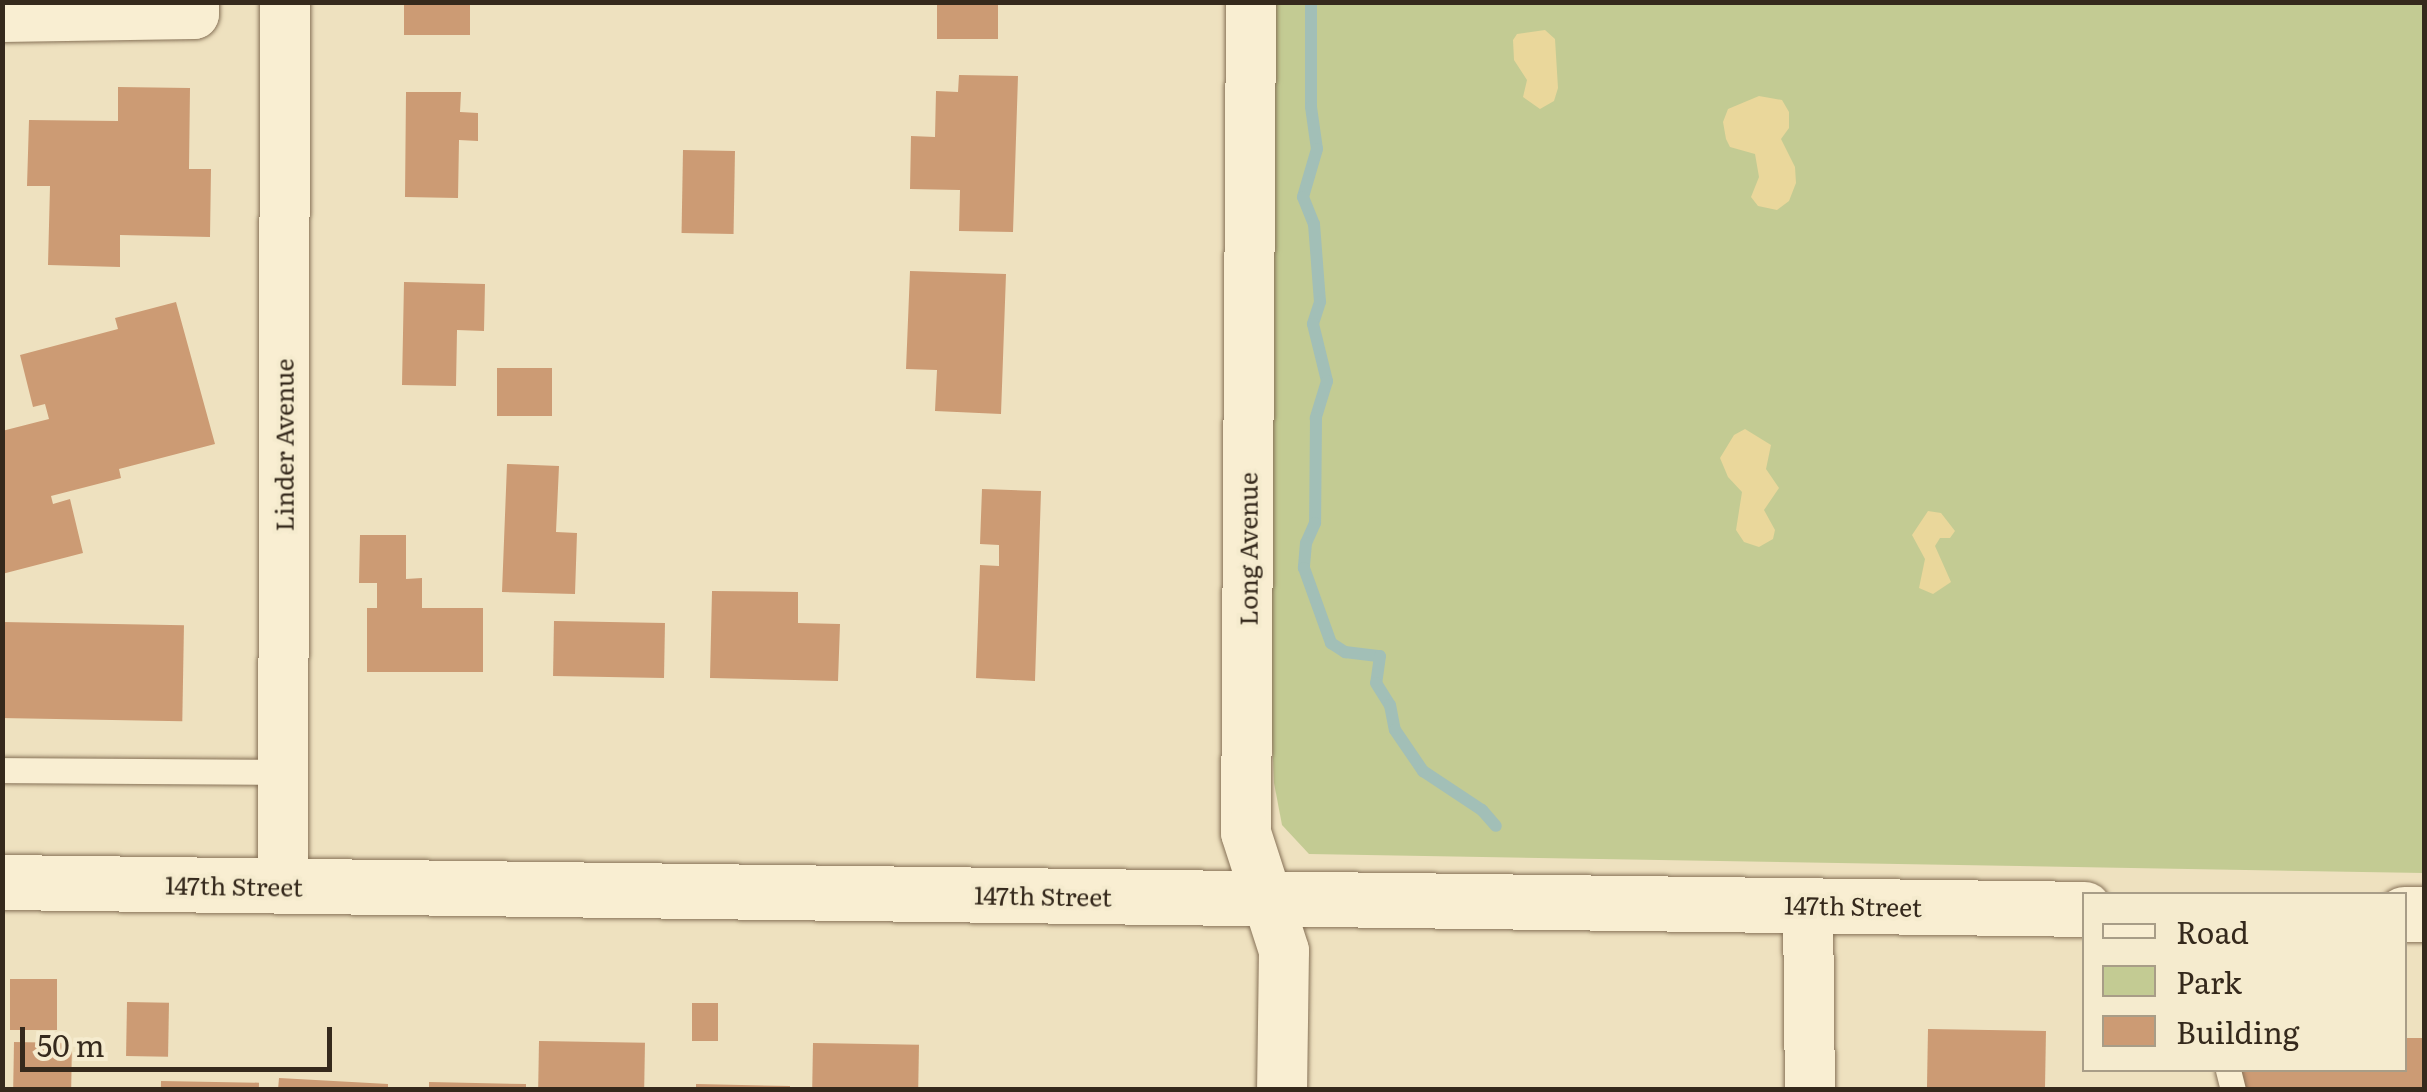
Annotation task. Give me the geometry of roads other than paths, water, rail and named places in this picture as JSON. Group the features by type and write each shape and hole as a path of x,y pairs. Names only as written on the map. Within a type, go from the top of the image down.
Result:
{"main road":[{"name":"147th Street","path":"2,882 2082,909"}],"street":[{"name":"Linder Avenue","path":"282,886 284,2"},
{"name":"Long Avenue","path":"1251,2 1246,832 1284,952 1282,1090"},
{"path":"2,16 194,8"},
{"path":"1808,906 1810,1090"}],"lane":[{"path":"2,770 283,772"}],"waterway":[{"path":"1311,2 1311,107 1317,149 1303,197 1314,224 1320,302 1313,324 1327,381 1316,418 1315,523 1306,543 1304,568 1331,643 1345,652 1380,656 1376,683 1390,705 1395,730 1423,771 1482,810 1496,826"}]}
